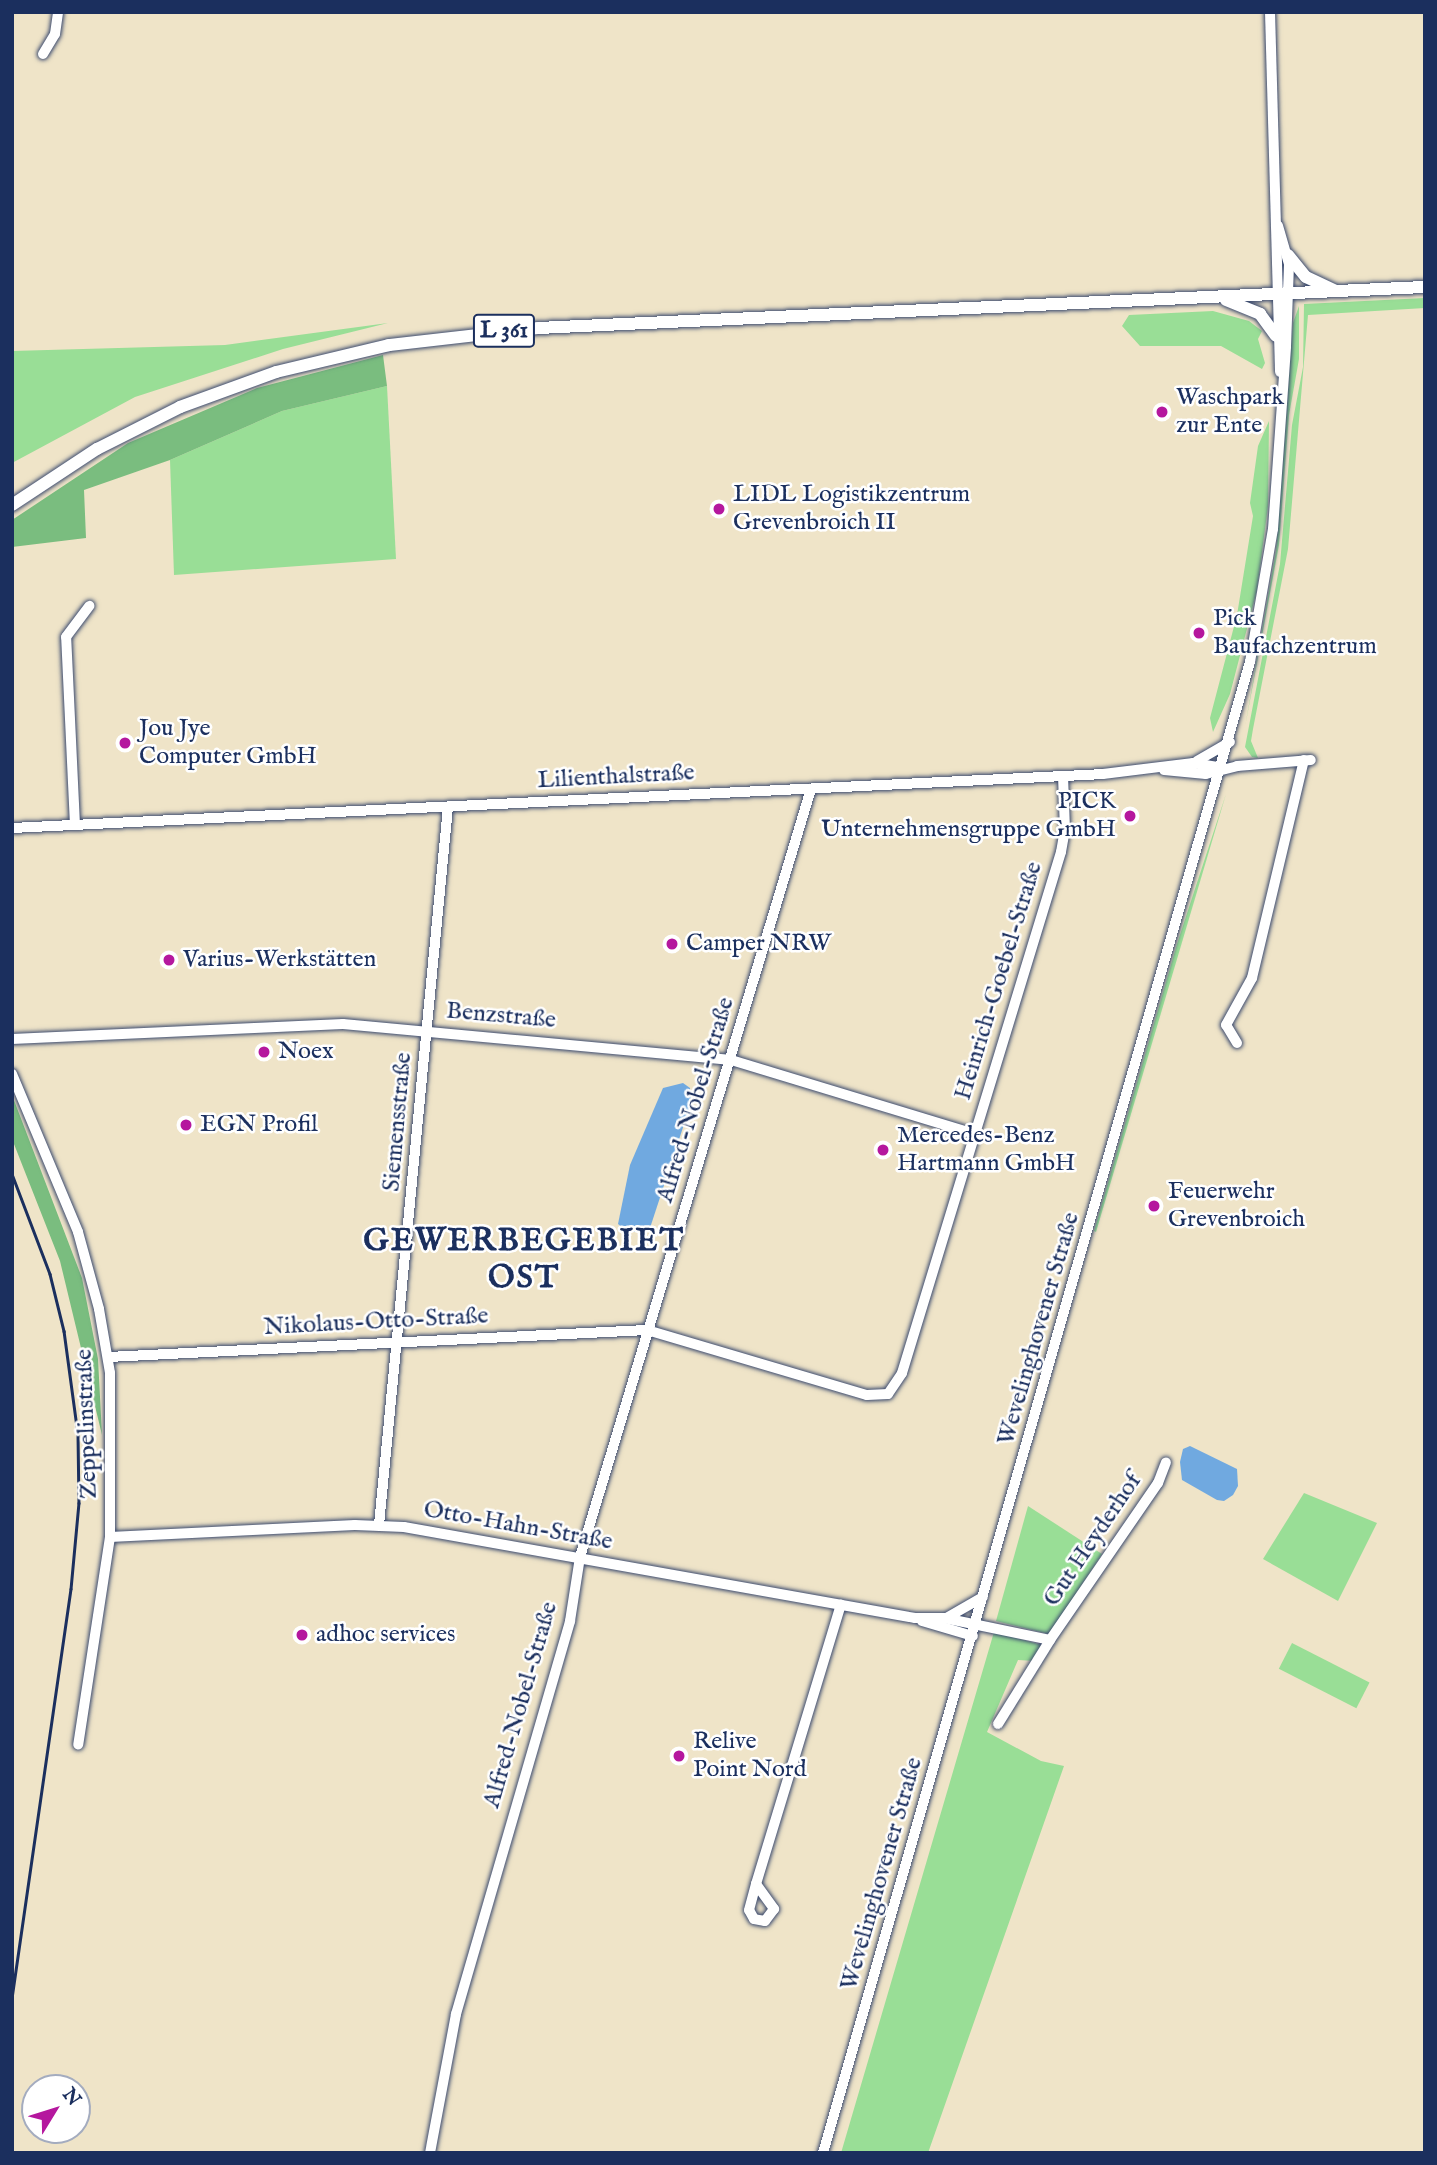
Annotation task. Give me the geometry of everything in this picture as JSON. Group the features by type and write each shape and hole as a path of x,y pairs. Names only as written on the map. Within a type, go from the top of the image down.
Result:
{"main road":[{"name":"L 361","path":"1288,256 1306,277 1338,291"},
{"name":"L 361","path":"14,503 110,441 180,407 276,372 388,345 538,328 1425,287"},
{"name":"L 361","path":"1212,297 1256,311 1276,336"}],"street":[{"path":"43,54 55,34 58,12"},
{"path":"1270,12 1278,226"},
{"name":"Wevelinghovener Straße","path":"823,2153 1224,768 1269,557 1289,294 1288,256 1278,226"},
{"name":"Wevelinghovener Straße","path":"1278,226 1276,336 1282,386"},
{"path":"75,825 66,637 89,606"},
{"name":"Lilienthalstraße","path":"12,828 1063,776 1160,769 1193,763 1230,742"},
{"name":"Lilienthalstraße","path":"1160,769 1196,775 1224,768 1308,760 1252,978 1226,1025 1237,1043"},
{"name":"Lilienthalstraße","path":"1193,763 1224,768"},
{"name":"Heinrich-Goebel-Straße","path":"647,1330 867,1395 888,1394 902,1373 1060,852 1065,830 1063,776"},
{"name":"Alfred-Nobel-Straße","path":"430,2153 467,1972 570,1621 580,1556 811,789"},
{"name":"Siemensstraße","path":"379,1525 448,807"},
{"name":"Benzstraße","path":"12,1039 299,1024 428,1031 731,1060 974,1134"},
{"name":"Zeppelinstraße","path":"12,1074 78,1233 108,1357 110,1537 78,1745"},
{"name":"Nikolaus-Otto-Straße","path":"108,1357 647,1330"},
{"name":"Gut Heyderhof","path":"998,1724 1050,1640 1158,1483 1166,1462"},
{"name":"Otto-Hahn-Straße","path":"110,1537 379,1525 580,1556 915,1618 973,1636"},
{"name":"Otto-Hahn-Straße","path":"944,1618 969,1608 985,1594"},
{"path":"756,1884 841,1605"},
{"name":"Otto-Hahn-Straße","path":"915,1618 944,1618 977,1624"},
{"name":"Gut Heyderhof","path":"977,1624 1050,1640"}],"green space":[{"path":"1425,298 1425,308 1308,315 1288,549 1251,741 1258,758 1252,757 1245,747 1280,564 1292,425 1303,367 1304,304"},
{"path":"1299,306 1299,359 1289,415 1279,545 1245,727 1276,551 1293,323"},
{"path":"1213,311 1249,321 1262,331 1258,339 1265,363 1262,369 1221,346 1140,346 1122,326 1129,315"},
{"path":"388,323 283,349 135,397 12,463 12,351 225,345"},
{"path":"383,355 387,386 282,411 170,460 84,490 86,538 12,547 12,520 128,443 257,388"},
{"path":"387,386 396,559 174,575 170,460 282,411"},
{"path":"1269,421 1268,506 1257,590 1230,694 1213,732 1210,718 1237,615 1253,516 1250,503 1258,446"},
{"path":"1226,794 1096,1232 1094,1231 1177,944"},
{"path":"12,1095 82,1278 98,1359 102,1435 60,1261 12,1139"},
{"path":"1304,1493 1377,1523 1338,1601 1263,1559"},
{"path":"1028,1506 1102,1554 1049,1634 996,1621"},
{"path":"994,1632 1042,1645 1035,1661 1018,1660 987,1732 1041,1761 1064,1766 928,2153 841,2153"},
{"path":"1292,1643 1370,1682 1356,1708 1279,1669"}],"water":[{"path":"683,1083 690,1088 691,1103 649,1231 628,1232 618,1224 630,1165 663,1088"},
{"path":"1190,1446 1237,1469 1238,1486 1233,1495 1224,1501 1217,1500 1182,1480 1180,1462 1183,1449"}],"railway":[{"path":"12,1174 50,1274 64,1331 78,1434 79,1503 71,1589 12,2000"}],"place":[{"name":"Waschpark zur Ente","path":"1162,412"},
{"name":"LIDL Logistikzentrum Grevenbroich II","path":"719,509"},
{"name":"Pick Baufachzentrum","path":"1199,633"},
{"name":"Jou Jye Computer GmbH","path":"125,743"},
{"name":"PICK Unternehmensgruppe GmbH","path":"1130,816"},
{"name":"Camper NRW","path":"672,944"},
{"name":"Varius-Werkstätten","path":"169,960"},
{"name":"Noex","path":"264,1052"},
{"name":"EGN Profil","path":"186,1125"},
{"name":"Mercedes-Benz Hartmann GmbH","path":"883,1150"},
{"name":"Feuerwehr Grevenbroich","path":"1154,1206"},
{"name":"adhoc services","path":"302,1635"},
{"name":"Relive Point Nord","path":"679,1756"}],"district":[{"name":"GEWERBEGEBIET OST","path":"524,1262"}]}
